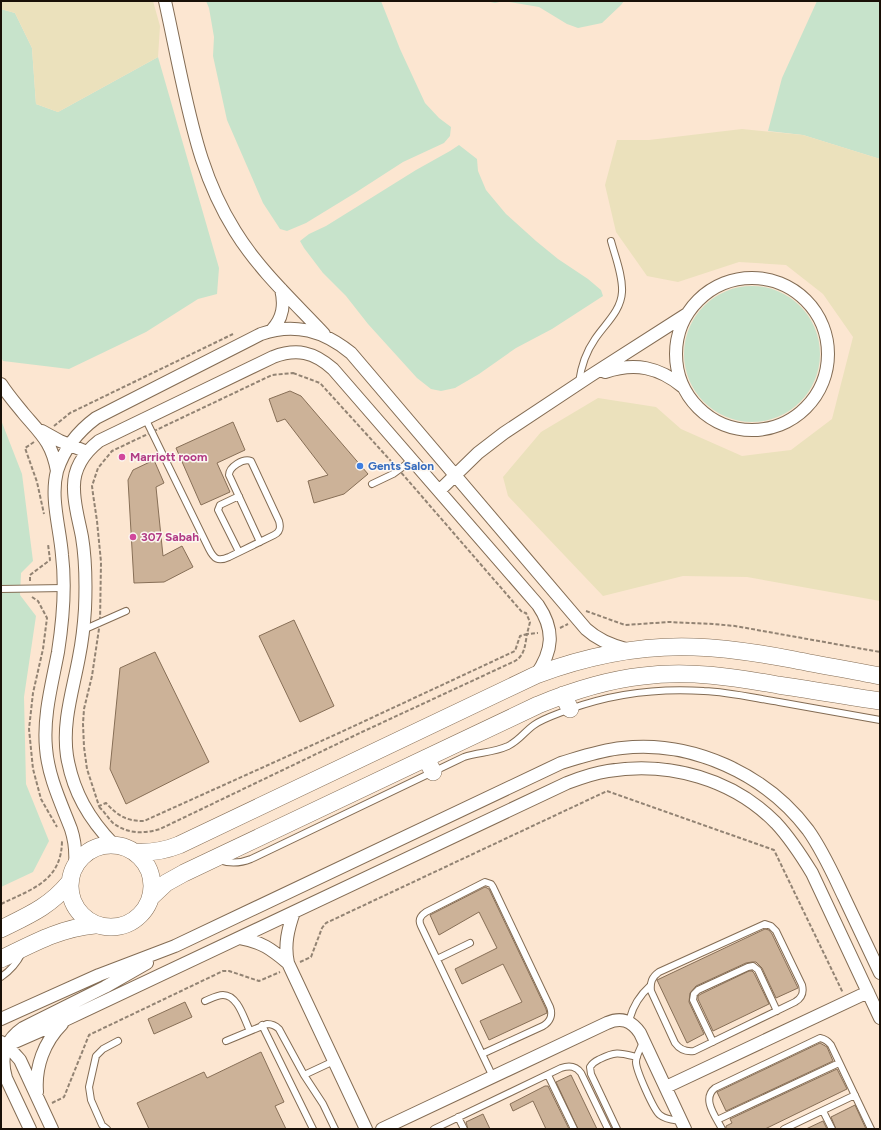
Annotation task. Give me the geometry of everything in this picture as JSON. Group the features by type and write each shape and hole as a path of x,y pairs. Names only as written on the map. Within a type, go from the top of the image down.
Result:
{"street":[{"path":"165,1 194,136 212,189 223,211 264,272 326,336"},
{"path":"745,278 762,278 779,283 795,291 808,302 818,317 825,333 828,350 827,368 822,384 813,400 801,412 787,422 770,428 753,431 736,429 719,424 704,414 692,402 683,387 678,373 676,357 677,342 681,327 687,314 698,300 712,289 728,282 745,278"},
{"path":"272,330 280,320 282,313 283,297 281,289"},
{"path":"439,491 454,475 491,443 590,376 687,314"},
{"path":"75,866 74,838 51,775 45,738 46,713 61,631 63,609 63,557 55,498 57,472 62,458 69,445 85,426 96,418 249,340 272,330 303,329 316,332 340,344 351,353 586,629 597,639 611,645 631,650"},
{"path":"114,845 87,812 72,777 67,753 67,718 80,656 85,609 85,566 83,543 74,498 75,478 78,468 87,452 100,441 273,357 284,353 294,352 316,356 325,361 543,612 550,631 550,643 546,658 536,675"},
{"path":"590,376 615,368 627,366 639,367 663,373 674,379 683,387"},
{"path":"1,384 13,401 45,435 52,451 57,472"},
{"path":"45,435 87,452"},
{"path":"134,852 157,852 168,849 536,675 605,654 662,647 693,646 725,648 880,676"},
{"path":"150,898 175,877 214,858 430,765 538,705 567,702 590,686 637,676 698,674 726,676 880,702"},
{"path":"30,1129 3,1070 3,1045 23,1028 105,986 175,946 561,763 602,751 622,748 664,748 706,757 744,774 779,799 808,830 820,848 830,866 880,973"},
{"path":"3,1045 65,1020 567,783 586,776 626,768 667,769 701,777 726,787 744,797 776,823 801,855 812,873 880,1018"},
{"path":"102,845 114,845 121,846 141,857 150,872 152,889 147,907 141,915 124,926 104,928 86,920 78,912 73,903 69,883 71,874 82,856 91,849 102,845"},
{"path":"1,929 41,909 56,897 69,883"},
{"path":"294,912 286,943 286,953 289,965 366,1129"},
{"path":"1,959 63,930 95,925"},
{"path":"240,938 251,940 271,949 289,965"},
{"path":"1,1018 91,978 175,946"},
{"path":"666,1087 868,992"},
{"path":"40,1104 37,1077 42,1054 52,1036 65,1020"},
{"path":"382,1129 614,1020 622,1020 636,1026 644,1040 683,1125"},
{"path":"3,1045 14,1052 20,1060 52,1129"},
{"path":"1,1092 19,1106"}],"lane":[{"path":"579,384 583,365 590,347 613,314 620,300 622,285 611,241"},
{"path":"146,418 212,555 217,559 223,560 260,542 278,533 280,530 281,525 252,463 245,460 231,468 229,475 260,542"},
{"path":"372,484 399,470 412,460"},
{"path":"238,496 220,506 218,510 239,552"},
{"path":"1,588 64,588"},
{"path":"83,630 126,610"},
{"path":"430,765 501,749 518,740 539,722 567,702 596,701 623,695 650,692 677,690 731,693 880,720"},
{"path":"482,1054 543,1026 549,1022 551,1015 550,1007 491,884 485,882 426,912 421,916 420,923 436,959 493,1077"},
{"path":"768,924 776,931 803,989 799,1000 777,1011 690,1052 681,1049 678,1046 651,991 650,986 652,978 659,972 761,925 768,924"},
{"path":"436,959 470,943"},
{"path":"1,977 11,970 24,948"},
{"path":"713,1042 693,1000 694,994 698,990 748,966 753,966 758,970 777,1011"},
{"path":"629,1022 639,997 650,986"},
{"path":"205,1001 218,996 230,996 238,1005 250,1031"},
{"path":"226,1041 262,1025 272,1024 276,1026 304,1075 323,1104 335,1129"},
{"path":"262,1025 313,1129"},
{"path":"722,1129 709,1101 710,1093 715,1088 820,1038 828,1041 871,1129"},
{"path":"644,1040 637,1057 636,1064 638,1072 658,1113 665,1118 683,1125"},
{"path":"103,1128 89,1094 88,1087 96,1056 99,1052 118,1041"},
{"path":"617,1129 590,1074 590,1067 595,1062 613,1054 622,1053 637,1057"},
{"path":"304,1075 334,1061"},
{"path":"718,1120 839,1063"},
{"path":"434,1129 566,1067 574,1067 578,1070 608,1129"},
{"path":"548,1075 574,1129"},
{"path":"784,1129 796,1126 855,1096"},
{"path":"823,1111 832,1129"},
{"path":"458,1117 464,1129"}],"path":[{"path":"44,516 37,482 25,448 45,435 70,413 234,334"},
{"path":"294,373 320,383 399,470 522,612 526,613 530,622 528,634 520,636 515,650 339,733 144,820 133,821 120,816 106,803 99,806 87,769 83,724 84,709 92,676 100,622 102,562 92,486 98,468 112,451 272,375 294,373"},
{"path":"48,538 50,560 30,575 31,596 38,601 47,618 43,650 33,693 29,729 33,769 41,800 57,827"},
{"path":"40,1104 64,1097 89,1035 223,971 229,971 259,981 289,965 311,957 322,928 326,923 607,791 774,850 847,1002"}],"green space":[{"path":"206,1 381,1 400,49 425,103 439,118 451,127 450,136 444,143 403,162 306,223 287,231 280,229 263,203 227,120 213,56 214,37 209,8"},
{"path":"486,1 504,1 495,3"},
{"path":"504,1 624,1 602,23 578,28 567,24 539,7"},
{"path":"817,1 880,1 880,159 803,135 768,131 782,78"},
{"path":"1,9 15,13 32,48 36,104 58,112 158,57 219,268 217,294 198,299 146,332 69,369 3,361 1,357"},
{"path":"459,145 477,159 478,171 486,190 506,214 558,259 588,279 601,290 603,296 552,329 516,348 479,374 455,388 441,391 431,389 417,378 368,324 346,296 323,273 300,241 309,234 326,226"},
{"path":"745,286 759,286 778,291 800,306 815,328 819,341 819,367 815,380 800,402 778,417 759,422 745,422 726,417 704,402 689,380 684,361 684,347 689,328 704,306 726,291"},
{"path":"1,420 22,474 33,561 21,573 20,595 36,616 24,697 26,784 49,841 33,872 1,887"}],"sand":[{"path":"1,1 153,1 160,26 158,57 58,112 36,104 32,48 15,13 1,9"},
{"path":"742,129 803,135 880,159 880,601 747,577 683,576 603,596 508,496 503,477 541,432 598,398 656,407 681,429 742,456 791,450 832,419 853,337 823,294 786,265 739,262 678,282 647,276 616,232 605,185 617,140 649,140"}],"building":[{"path":"290,391 301,396 368,474 344,494 314,503 308,481 328,475 285,419 277,422 269,399"},
{"path":"233,422 245,450 217,463 230,492 201,505 176,448"},
{"path":"154,460 164,483 156,487 163,556 182,546 193,567 164,582 134,583 128,480 133,470"},
{"path":"294,620 334,706 300,722 259,636"},
{"path":"155,652 209,762 126,804 110,769 120,668"},
{"path":"485,887 489,889 547,1013 489,1040 480,1021 522,1002 503,964 462,984 455,969 497,948 479,912 439,935 430,915"},
{"path":"765,929 769,930 772,934 798,988 776,998 762,968 756,962 746,963 696,986 690,993 689,1002 704,1034 687,1043 657,980"},
{"path":"749,971 754,973 769,1004 713,1031 698,996"},
{"path":"185,1002 192,1017 154,1034 148,1019"},
{"path":"820,1043 827,1047 833,1061 726,1111 717,1092"},
{"path":"261,1052 284,1102 275,1106 286,1129 149,1129 137,1103 204,1072 207,1078"},
{"path":"837,1069 847,1089 765,1129 726,1129 726,1126 732,1123 730,1119"},
{"path":"571,1075 597,1129 578,1129 556,1082"},
{"path":"545,1086 548,1086 569,1129 546,1129 533,1101 513,1111 510,1104"},
{"path":"855,1105 866,1129 836,1129 831,1117"},
{"path":"483,1114 490,1129 468,1129 466,1122"},
{"path":"823,1121 827,1129 806,1129"}],"place":[{"name":"Marriott room","path":"122,457"},
{"name":"Gents Salon","path":"360,466"},
{"name":"307 Sabah","path":"133,537"}]}
